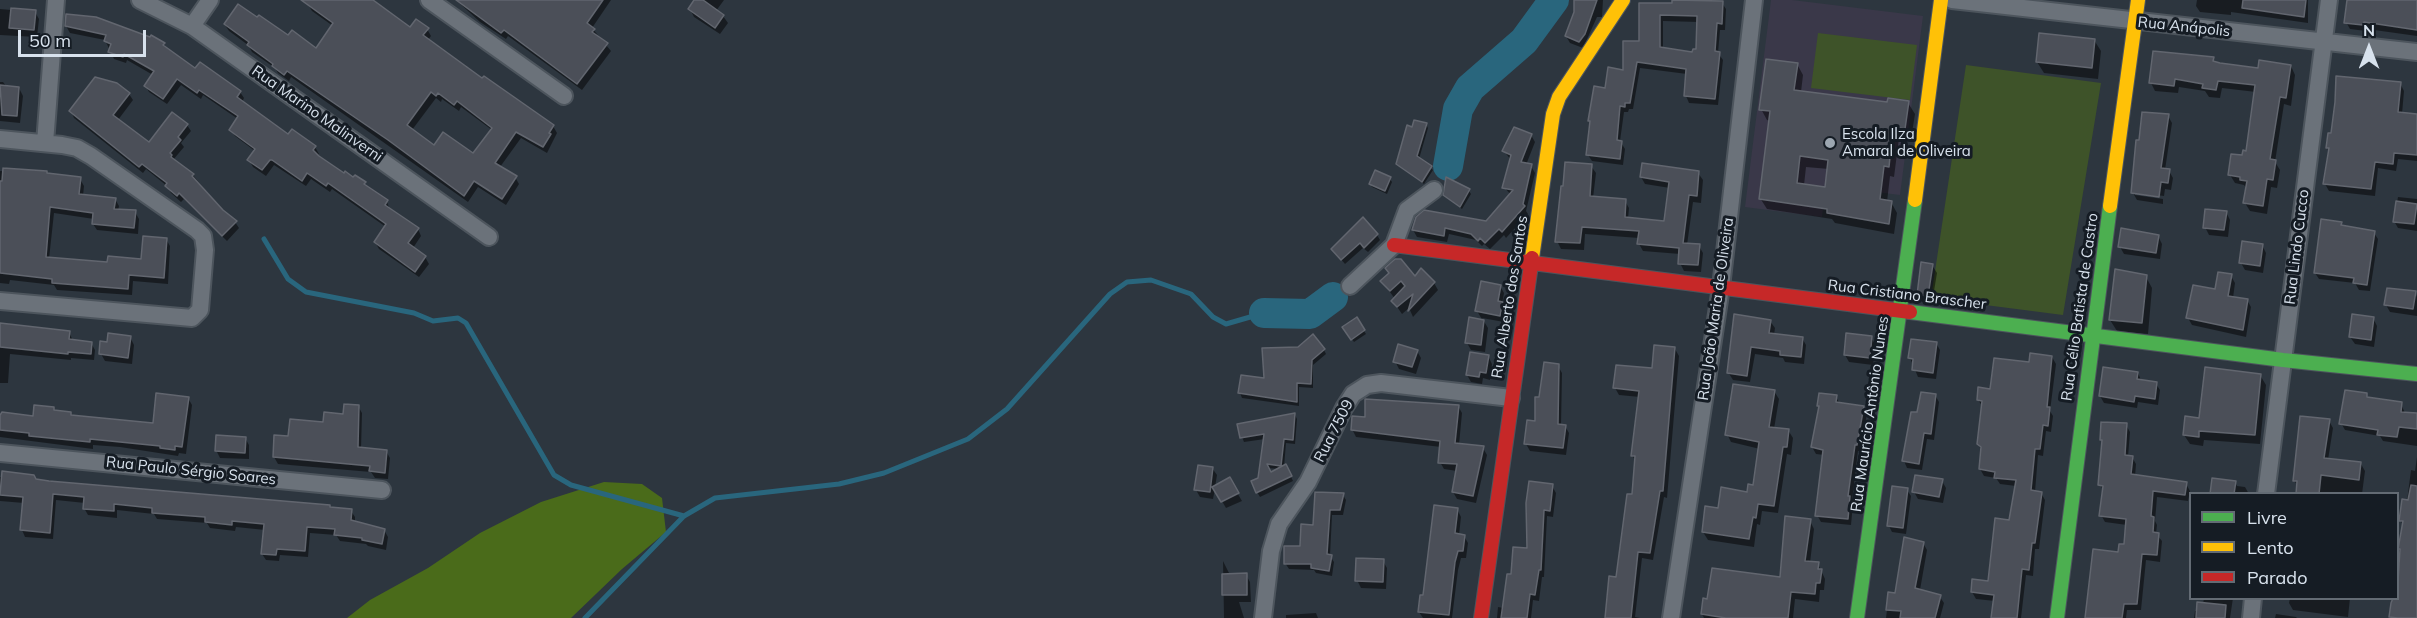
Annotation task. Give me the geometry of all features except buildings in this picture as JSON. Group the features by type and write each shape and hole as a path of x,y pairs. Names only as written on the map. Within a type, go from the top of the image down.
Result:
{"street":[{"path":"45,143 56,0"},
{"name":"Rua Marino Malinverni","path":"140,0 192,26 489,237"},
{"path":"192,26 210,0"},
{"path":"429,0 564,96"},
{"name":"Rua Alberto dos Santos","path":"1481,618 1553,114 1559,97 1623,0"},
{"name":"Rua João Maria de Oliveira","path":"1671,618 1721,287 1754,0"},
{"name":"Rua Maurício Antônio Nunes","path":"1857,618 1901,310 1941,0"},
{"name":"Rua Anápolis","path":"1952,0 2417,52"},
{"name":"Rua Célio Batista de Castro","path":"2057,618 2092,335 2138,0"},
{"name":"Rua Lindo Cucco","path":"2266,492 2329,0"},
{"path":"0,139 77,148 92,156 202,236 205,250 200,310 195,317 188,319 0,301"},
{"path":"1350,286 1394,245 1407,210 1434,190"},
{"name":"Rua Cristiano Brascher","path":"1394,245 2283,360 2417,374"},
{"name":"Rua 7509","path":"1263,618 1271,551 1280,524 1308,482 1353,394 1366,385 1381,383 1511,398"},
{"name":"Rua Paulo Sérgio Soares","path":"0,453 382,490"},
{"path":"2251,618 2253,600"}],"shaded area":[{"name":"Escola Ilza Amaral de Oliveira","path":"1771,0 1792,0 1923,16 1900,195 1826,186 1822,217 1745,207"}],"green space":[{"path":"1818,33 1917,45 1910,100 1811,88"},
{"path":"1966,65 2101,83 2063,315 1931,298"},
{"path":"604,482 642,484 662,498 666,532 622,569 571,618 347,618 370,600 428,568 480,533 541,502"}],"waterway":[{"path":"1448,166 1458,109 1470,88 1524,41 1554,0"},
{"path":"264,239 288,279 306,292 414,313 433,321 458,318 466,323 554,475 571,485 684,516"},
{"path":"585,618 684,516 715,498 839,484 884,473 968,439 1007,409 1110,294 1127,282 1151,280 1191,294 1213,317 1226,324 1264,313"},
{"path":"1264,313 1310,314 1333,297"}],"traffic: fast":[{"path":"1857,618 1915,200"},
{"path":"2057,618 2110,206"},
{"path":"1910,312 2283,360 2417,374"}],"traffic: slow":[{"path":"1532,258 1553,114 1559,97 1623,0"},
{"path":"1915,200 1941,0"},
{"path":"2110,206 2138,0"}],"traffic: jam":[{"path":"1394,245 1910,312"},
{"path":"1481,618 1532,258"}],"place":[{"name":"Escola Ilza Amaral de Oliveira","path":"1830,143"}]}
